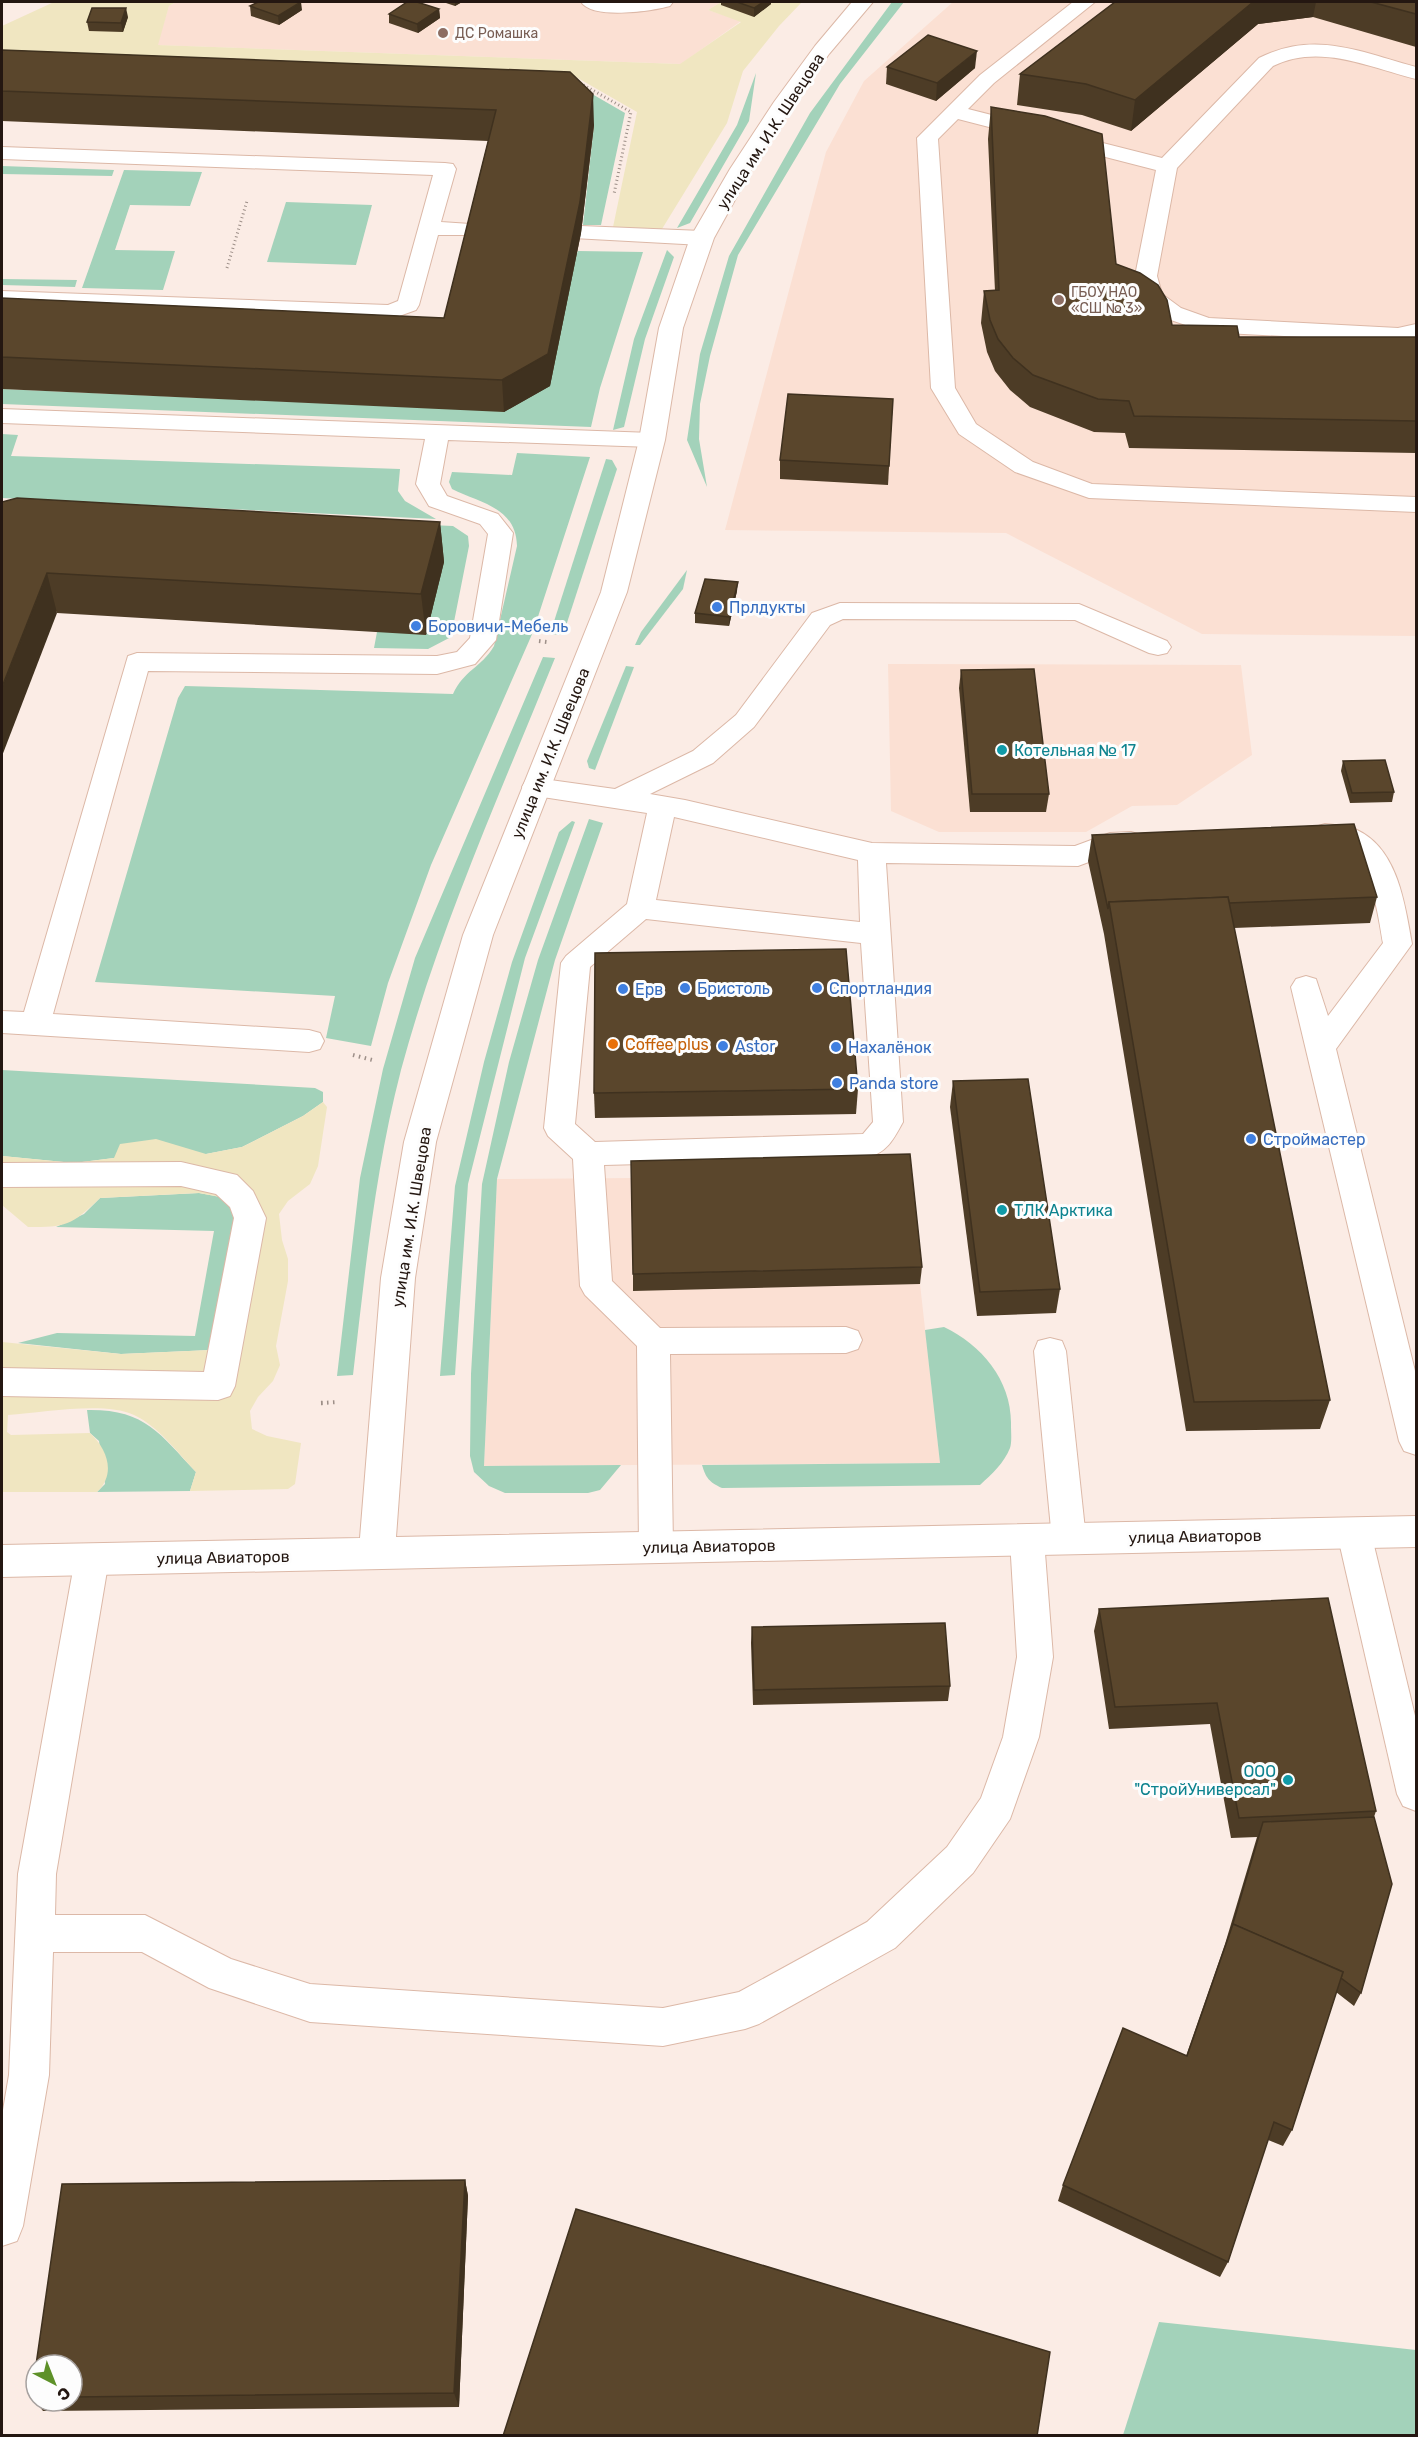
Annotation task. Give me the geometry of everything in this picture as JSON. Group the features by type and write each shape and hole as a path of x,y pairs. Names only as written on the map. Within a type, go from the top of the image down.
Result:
{"street":[{"name":"улица им. И.К. Швецова","path":"377,1555 398,1278 420,1142 478,935 614,592 652,440 671,328 702,238 741,169 784,102 822,50 863,2"},
{"name":"улица Авиаторов","path":"2,1561 1416,1532"}],"lane":[{"path":"591,2 624,8 643,8 663,2"},
{"path":"1085,2 987,80 927,138 943,388 967,429 1024,468 1089,491 1416,505"},
{"path":"1416,73 1326,50 1286,52 1266,62 1167,166 1146,276 1152,297 1173,313 1206,325 1398,335 1416,331"},
{"path":"953,112 1167,166"},
{"path":"2,153 445,169 408,305 391,312 2,298"},
{"path":"429,228 477,230"},
{"path":"581,233 702,238"},
{"path":"2,416 652,440"},
{"path":"36,1024 137,662 437,665 466,658 483,640 501,533 489,519 438,501 428,484 438,432"},
{"path":"620,798 703,757 745,722 821,619 840,611 1079,612 1158,647"},
{"path":"536,787 663,805 872,853 1078,856 1110,843 1156,841"},
{"path":"663,805 640,908 576,963 559,1128 588,1154 868,1146 878,1140 888,1122 875,934 872,853"},
{"path":"1296,834 1347,836 1373,859 1385,886 1398,944 1321,1047"},
{"path":"640,908 875,934"},
{"path":"1306,987 1416,1441"},
{"path":"2,1022 309,1041"},
{"path":"588,1154 596,1286 653,1341 846,1340"},
{"path":"2,1175 181,1174 226,1184 242,1200 250,1218 218,1386 2,1382"},
{"path":"653,1341 656,1547"},
{"path":"1050,1352 1069,1539"},
{"path":"1354,1533 1416,1794"},
{"path":"35,1933 145,1934 222,1975 310,2003 663,2027 745,2010 881,1935 960,1860 997,1807 1021,1737 1035,1657 1027,1540"},
{"path":"2,2226 29,2075 37,1874 92,1559"}],"path":[{"path":"574,80 631,112 605,234"},
{"path":"215,306 259,163"}],"shaded area":[{"name":"ДС Ромашка","path":"176,2 721,2 708,10 741,21 681,64 157,45 169,6"},
{"path":"953,2 1416,2 1416,636 1202,634 1006,533 725,530 826,152 864,81"},
{"path":"888,664 1241,665 1252,755 1177,805 1132,806 1086,832 939,832 891,811"},
{"path":"632,1178 920,1284 940,1463 484,1466 497,1179"}],"green space":[{"path":"892,2 904,2 840,84 738,255 710,356 700,404 699,439 707,487 687,440 700,354 729,256 810,113"},
{"path":"756,73 749,121 690,223 677,228 737,125"},
{"path":"573,83 625,113 601,225 583,225 594,125"},
{"path":"2,166 114,170 112,176 2,174"},
{"path":"124,170 202,172 190,206 130,205 115,250 175,251 163,290 82,288"},
{"path":"286,202 372,205 356,265 267,262"},
{"path":"667,250 674,257 645,339 624,427 613,430 634,339"},
{"path":"578,251 643,252 600,388 591,427 2,404 2,389 504,411"},
{"path":"2,279 77,280 75,287 2,285"},
{"path":"2,434 18,435 11,456 400,469 398,491 405,501 436,519 2,498"},
{"path":"517,453 590,457 533,632 431,865 388,983 371,1046 326,1038 335,996 95,982 178,698 185,686 453,694 462,679 484,659 494,646 517,546 515,533 503,515 495,508 452,489 449,482 452,472 512,475"},
{"path":"606,459 612,460 617,469 563,635 550,634"},
{"path":"2,506 453,526 468,536 469,546 451,637 428,649 374,648 377,632"},
{"path":"687,570 683,589 640,645 635,645 641,632"},
{"path":"543,657 555,658 452,914 416,1017 384,1145 353,1375 337,1376 360,1178 383,1069 415,958"},
{"path":"626,666 634,667 595,770 589,768 587,761"},
{"path":"589,819 603,823 555,960 497,1179 484,1466 621,1465 600,1490 588,1493 505,1493 489,1486 474,1472 470,1456 471,1374 482,1184 509,1062 538,960"},
{"path":"572,821 575,822 525,958 468,1184 455,1375 440,1376 455,1186 484,1062 512,962 559,832"},
{"path":"2,1070 315,1088 323,1092 323,1102 303,1116 242,1147 206,1154 114,1158 74,1163 2,1156"},
{"path":"199,1193 231,1199 241,1225 211,1350 121,1354 18,1343 57,1333 195,1336 214,1231 56,1227 84,1214 100,1198"},
{"path":"944,1327 971,1344 992,1366 1000,1379 1010,1409 1010,1448 1001,1463 980,1485 722,1488 711,1482 707,1476 702,1465 940,1463 925,1330"},
{"path":"87,1410 123,1414 137,1419 161,1435 196,1472 190,1491 97,1492 105,1484 99,1441 90,1433"},
{"path":"1159,2322 1416,2350 1416,2435 1123,2435"}],"sand":[{"path":"54,2 176,2 169,6 158,45 680,64 741,22 708,10 721,2 802,2 779,26 743,71 727,123 662,229 613,227 637,112 576,77 2,59 2,26"},
{"path":"323,1102 327,1107 318,1166 310,1184 288,1201 279,1214 282,1240 288,1259 288,1281 276,1346 280,1365 273,1381 258,1397 250,1411 252,1429 267,1436 301,1443 295,1484 288,1489 190,1491 196,1472 151,1426 134,1415 121,1411 90,1408 8,1415 7,1432 11,1435 90,1433 105,1454 108,1470 103,1485 97,1492 2,1492 2,1342 121,1354 211,1350 241,1225 231,1199 199,1193 100,1198 82,1214 67,1223 28,1227 2,1205 2,1156 74,1163 114,1158 120,1144 156,1139 206,1154 242,1147 303,1116"}],"building":[{"path":"258,2 301,2 278,16 250,6"},
{"path":"407,2 417,2 439,9 417,24 389,14"},
{"path":"737,2 763,2 754,8"},
{"path":"1115,2 1253,2 1135,100 1086,84 1020,74"},
{"path":"1371,2 1416,2 1416,14"},
{"path":"92,8 126,8 121,23 87,22"},
{"path":"928,35 977,51 937,83 887,67"},
{"path":"2,50 570,72 593,94 580,202 548,354 502,380 2,357 2,298 444,318 496,110 2,91"},
{"name":"ГБОУ НАО «СШ № 3»","path":"991,107 1045,116 1102,134 1116,264 1140,273 1158,285 1167,300 1172,325 1237,326 1239,337 1416,337 1416,421 1134,416 1129,401 1098,399 1033,375 1013,358 998,339 990,320 984,291 999,290"},
{"path":"788,394 893,399 889,466 780,460"},
{"path":"17,498 440,522 421,594 47,573 2,687 2,502"},
{"name":"Прлдукты","path":"705,579 738,582 729,617 695,613"},
{"name":"Котельная № 17","path":"1034,669 1049,794 972,794 961,670"},
{"path":"1385,760 1394,792 1352,793 1343,761"},
{"path":"1354,824 1377,897 1229,903 1228,897 1109,902 1108,909 1092,835"},
{"path":"1228,897 1330,1400 1194,1402 1109,902"},
{"name":"Astor","path":"846,949 858,1089 594,1093 595,953"},
{"name":"ТЛК Арктика","path":"1028,1079 1060,1289 980,1292 953,1081"},
{"path":"910,1154 922,1267 633,1274 631,1161"},
{"name":"ООО \"СтройУниверсал\"","path":"1328,1598 1376,1811 1239,1818 1217,1703 1115,1707 1099,1609"},
{"path":"945,1623 950,1686 754,1690 752,1627"},
{"path":"1374,1817 1392,1884 1361,1993 1341,1978 1343,1972 1233,1924 1231,1930 1263,1822"},
{"path":"1233,1924 1343,1972 1292,2130 1274,2122 1228,2262 1063,2185 1123,2028 1187,2056"},
{"path":"465,2180 454,2393 84,2397 84,2353 38,2353 62,2184"},
{"path":"576,2209 1050,2352 1037,2436 503,2436"}],"place":[{"name":"ДС Ромашка","path":"443,33"},
{"name":"ГБОУ НАО «СШ № 3»","path":"1059,300"},
{"name":"Прлдукты","path":"717,607"},
{"name":"Боровичи-Мебель","path":"416,626"},
{"name":"Котельная № 17","path":"1002,750"},
{"name":"Бристоль","path":"685,988"},
{"name":"Спортландия","path":"817,988"},
{"name":"Ерв","path":"623,989"},
{"name":"Coffee plus","path":"613,1044"},
{"name":"Astor","path":"723,1046"},
{"name":"Нахалёнок","path":"836,1047"},
{"name":"Panda store","path":"837,1083"},
{"name":"Строймастер","path":"1251,1139"},
{"name":"ТЛК Арктика","path":"1002,1210"},
{"name":"ООО \"СтройУниверсал\"","path":"1288,1780"}]}
